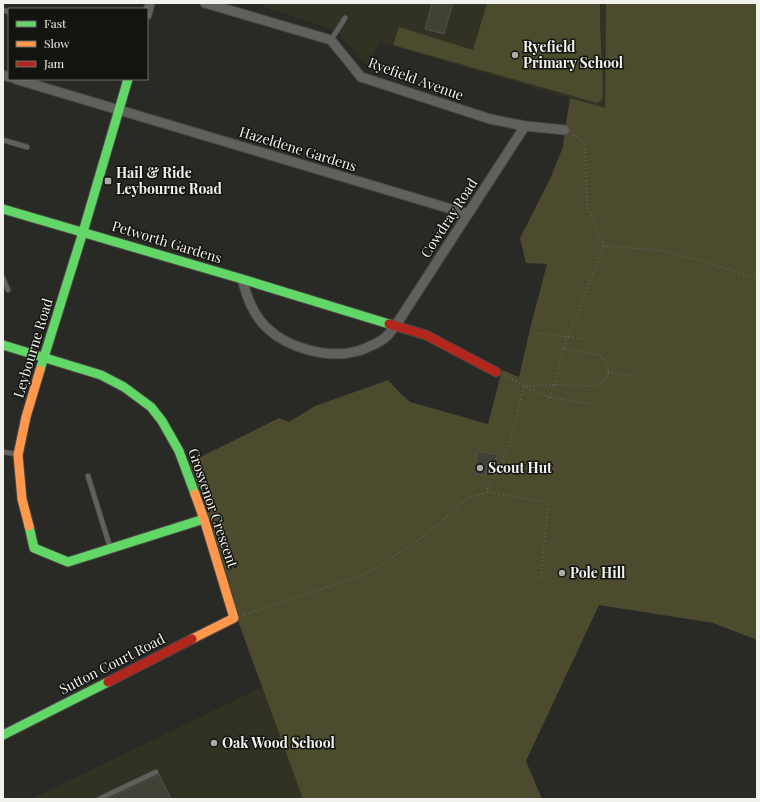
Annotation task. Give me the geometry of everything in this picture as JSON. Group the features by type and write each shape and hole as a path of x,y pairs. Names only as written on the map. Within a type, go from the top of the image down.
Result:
{"street":[{"path":"205,3 331,40"},
{"name":"Ryefield Avenue","path":"331,40 362,77 490,119 525,126 565,130"},
{"name":"Hazeldene Gardens","path":"18,80 468,214"},
{"name":"Leybourne Road","path":"128,80 84,232 26,417 18,455 22,499 34,548 68,562 204,519"},
{"name":"Cowdray Road","path":"396,325 525,126"},
{"name":"Petworth Gardens","path":"3,209 396,325 426,335 496,372"},
{"path":"242,279 248,299 256,314 266,327 277,336 307,350 334,354 359,351 388,336 396,325"},
{"name":"Grosvenor Crescent","path":"3,345 101,375 124,387 151,408 162,421 180,451 204,519 234,618"},
{"name":"Sutton Court Road","path":"3,735 234,618"}],"lane":[{"path":"331,40 346,18"},
{"path":"3,140 27,147"},
{"path":"3,278 8,290"},
{"path":"3,452 18,455"},
{"path":"88,476 111,548"},
{"path":"99,799 156,772"}],"path":[{"path":"550,398 563,349 604,246 587,206 585,142 565,130"},
{"path":"604,246 658,250 757,278"},
{"path":"537,333 584,339"},
{"path":"524,386 595,386 603,382 608,372 607,363 599,355 563,349"},
{"path":"496,372 550,398 594,404"},
{"path":"608,372 635,377"},
{"path":"487,492 488,486 510,444 524,386"},
{"path":"234,618 361,576 386,562 427,534 469,497 487,492 548,502 541,577"}],"shaded area":[{"name":"Ryefield Primary School","path":"266,3 606,3 605,109 379,42 369,68 336,31 264,7"},
{"path":"487,3 600,3 603,90 602,100 597,103 393,45 399,27 473,50"},
{"path":"606,3 757,3 757,640 713,623 599,605 526,761 542,799 303,799 242,632 184,465 279,418 289,422 315,406 388,380 410,402 488,424 502,370 519,377 547,264 526,263 520,238 550,179 563,147 570,98 605,108"},
{"name":"Oak Wood School","path":"262,687 303,799 31,799"}],"building":[{"path":"432,3 453,3 444,34 425,29"},
{"name":"Scout Hut","path":"478,451 497,455 495,463 488,461 485,475 473,473"},
{"path":"159,774 171,799 108,799 158,775"}],"traffic: fast":[{"path":"40,370 83,232 128,80"},
{"path":"3,209 389,324"},
{"path":"3,345 101,375 124,387 151,407 162,421 179,451 195,494"},
{"path":"29,526 34,548 68,562 204,519"},
{"path":"3,735 108,682"}],"traffic: slow":[{"path":"29,526 22,499 18,455 26,417 40,370"},
{"path":"192,639 234,618 195,494"}],"traffic: jam":[{"path":"389,324 426,335 496,372"},
{"path":"108,682 192,639"}],"place":[{"name":"Ryefield Primary School","path":"515,55"},
{"name":"Hail & Ride Leybourne Road","path":"108,181"},
{"name":"Scout Hut","path":"480,468"},
{"name":"Pole Hill","path":"562,573"},
{"name":"Oak Wood School","path":"214,743"}]}
